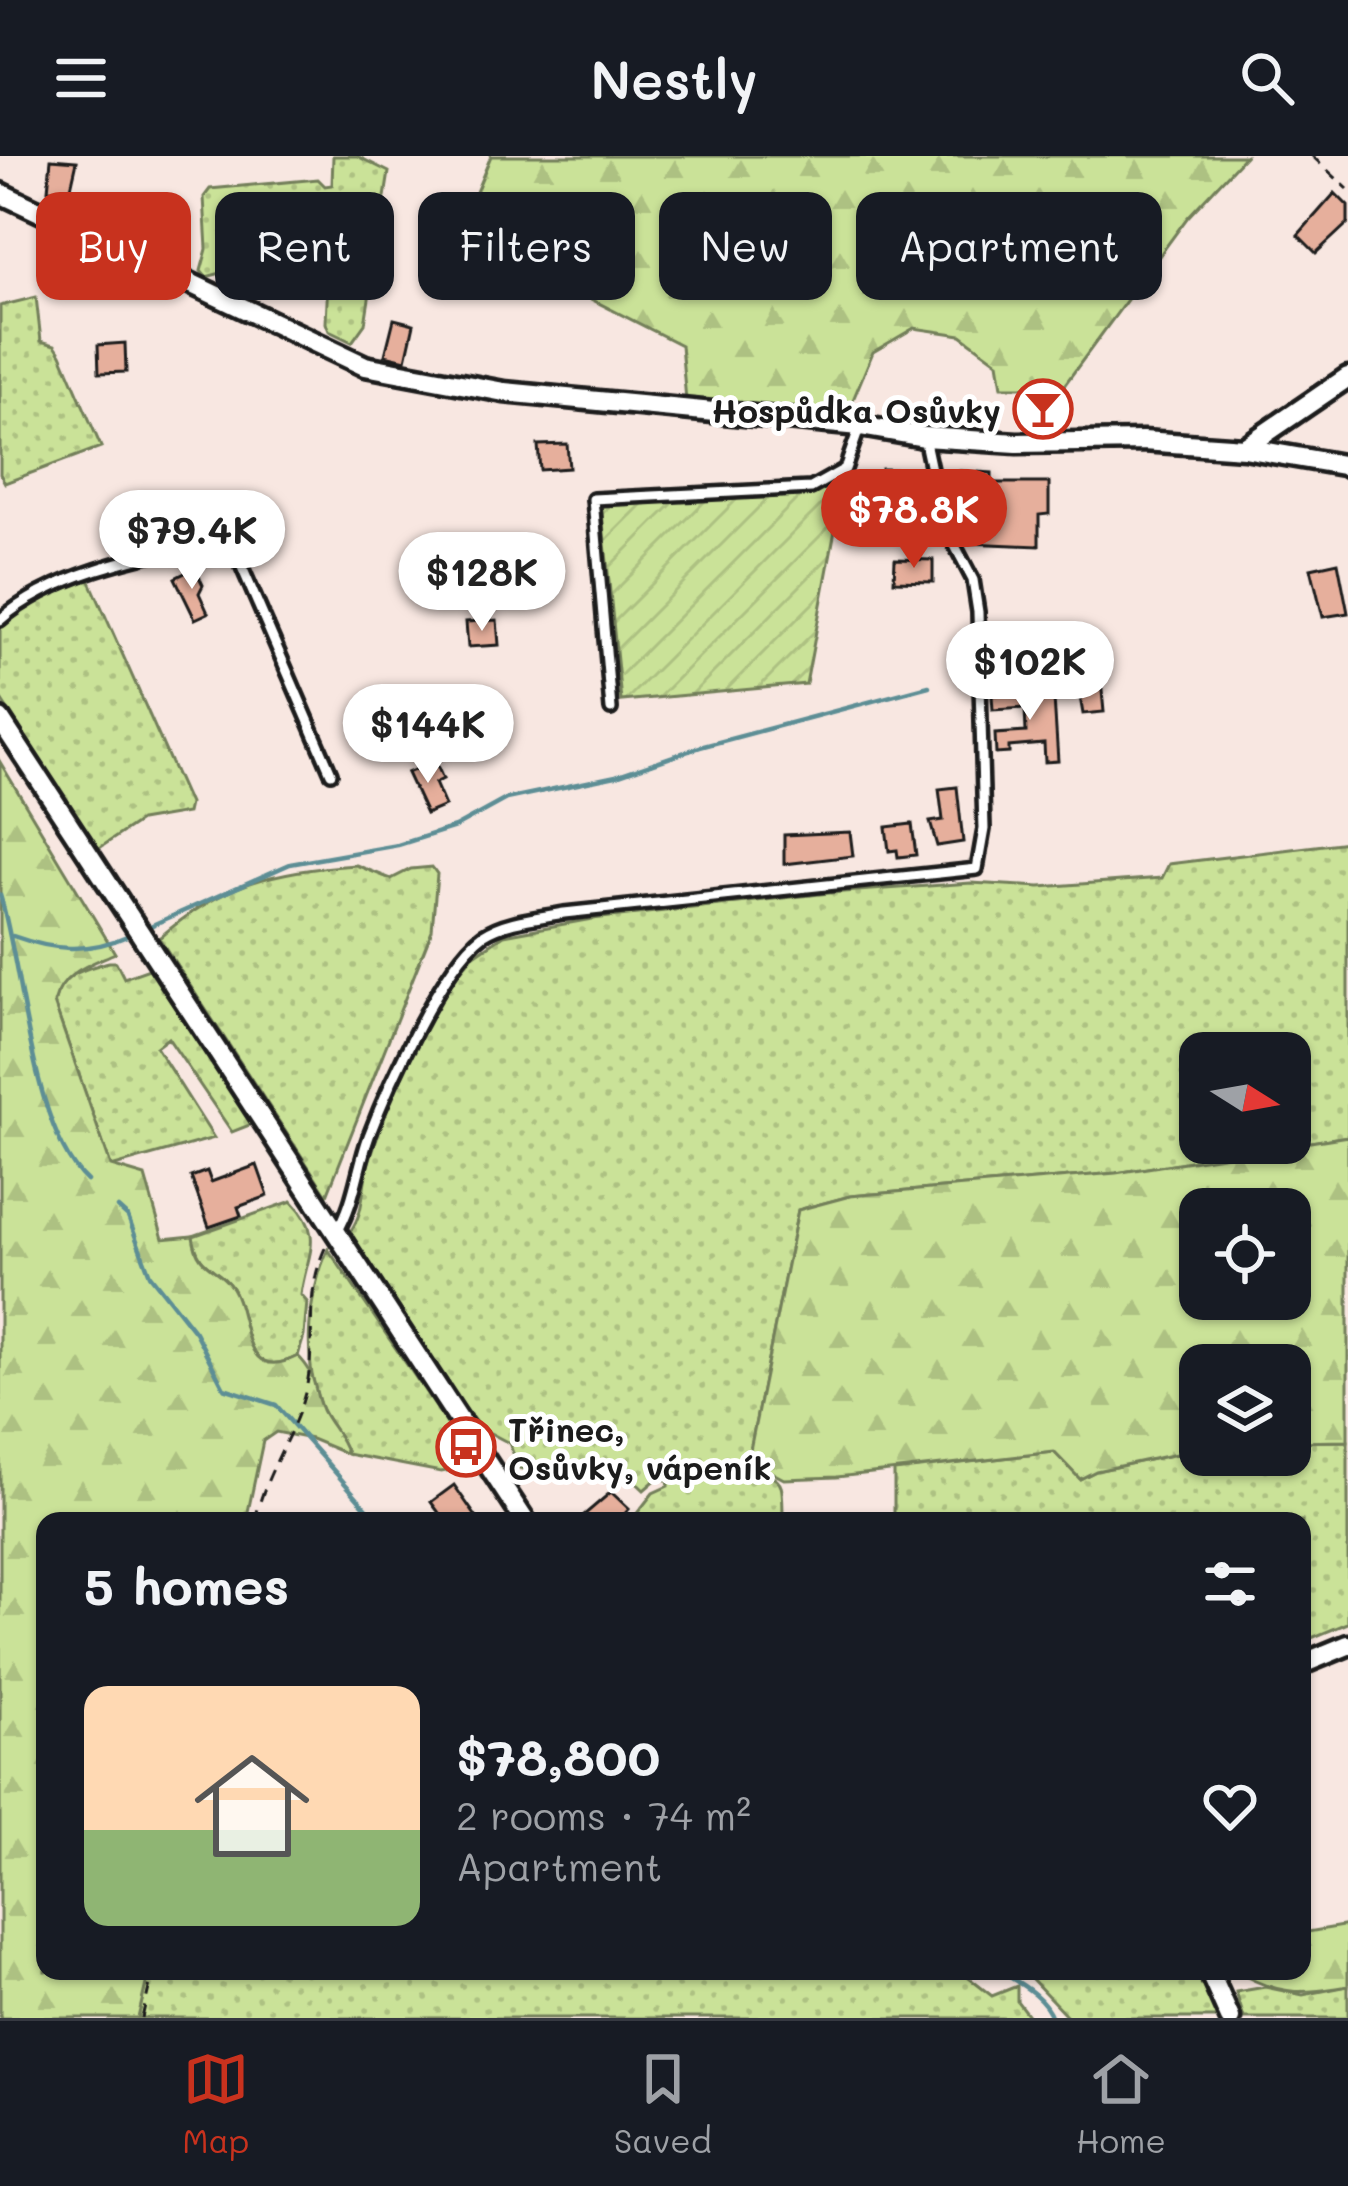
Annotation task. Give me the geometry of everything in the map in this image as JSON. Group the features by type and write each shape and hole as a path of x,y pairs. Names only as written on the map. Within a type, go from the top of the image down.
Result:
{"street":[{"path":"0,193 364,366 504,392 860,426 924,437 1017,443 1143,441 1244,448 1348,466"},
{"path":"1244,448 1348,377"},
{"path":"0,719 519,1512"},
{"path":"1311,1660 1348,1645"},
{"path":"1213,1980 1230,2018"}],"lane":[{"path":"611,709 593,500 811,488 845,469 860,426"},
{"path":"336,1234 351,1208 369,1138 422,1022 462,954 486,933 513,922 564,913 977,869 984,850 978,612 973,580 942,521 924,437"},
{"path":"0,620 26,598 145,555 229,537 331,773"}],"path":[{"path":"1312,156 1348,189"},
{"path":"257,1512 262,1487 291,1430 308,1379 310,1297 322,1255 336,1234"},
{"path":"142,2018 151,1980"}],"green space":[{"path":"333,156 357,156 389,172 386,192 215,192 215,275 206,277 201,271 207,249 204,197 210,189 318,179 325,186 332,185"},
{"path":"491,156 1245,156 1162,252 1162,192 856,192 856,300 1127,300 1063,387 1002,387 998,362 961,335 914,328 873,352 845,419 686,400 681,345 593,300 635,300 635,192 476,192"},
{"path":"36,297 41,341 55,345 61,354 101,447 5,483 0,474 0,306"},
{"path":"327,300 369,300 365,324 352,342 329,331"},
{"path":"843,488 806,684 621,701 601,503"},
{"path":"89,579 189,804 187,813 140,821 98,849 0,698 0,628 25,605"},
{"path":"0,762 115,953 70,977 54,1003 111,1166 145,1176 163,1239 193,1236 203,1262 232,1288 256,1355 279,1363 298,1356 304,1363 322,1410 347,1454 311,1439 276,1432 263,1441 248,1512 36,1512 36,1980 147,1980 138,2018 0,2018"},
{"path":"1348,842 1348,1136 1311,1142 1311,1032 1179,1032 1179,1163 1116,1173 850,1196 798,1210 748,1460 781,1486 783,1512 638,1512 668,1481 659,1477 644,1490 627,1474 545,1475 519,1468 509,1443 479,1427 433,1364 350,1232 396,1087 447,991 473,956 504,935 592,919 829,893 971,883 1040,887 1162,878 1169,864"},
{"path":"356,865 391,879 411,869 432,867 437,874 432,930 327,1195 159,938 204,905 250,883 299,871"},
{"path":"116,962 124,978 149,969 252,1124 232,1132 168,1038 156,1047 214,1138 111,1167 54,1003 68,979"},
{"path":"1348,1136 1348,1441 1311,1442 1311,1344 1179,1344 1179,1453 1096,1471 1080,1479 1054,1452 784,1479 748,1460 798,1210 850,1196 1116,1173 1179,1163 1311,1164 1311,1142"},
{"path":"292,1201 311,1236 301,1295 307,1302 304,1336 298,1356 266,1362 250,1344 232,1288 199,1256 193,1236"},
{"path":"328,1249 476,1466 441,1472 347,1454 320,1405 309,1346 312,1306"},
{"path":"1348,1441 1348,1623 1311,1638 1311,1512 894,1512 894,1471 1054,1452 1080,1479 1096,1471 1179,1453 1179,1476 1311,1476 1311,1442"},
{"path":"1348,1925 1348,1986 1296,1992 1255,1980 1311,1980 1311,1931"},
{"path":"147,1980 972,1980 992,1996 1017,1986 1017,2001 1030,2018 138,2018"},
{"path":"1033,1980 1202,1980 1220,2018 1069,2018"},
{"path":"1348,1986 1348,2018 1244,2018 1236,1992 1265,1987 1303,1995"}],"building":[{"path":"51,159 77,161 70,192 48,190"},
{"path":"1335,193 1348,206 1348,223 1316,253 1298,235"},
{"path":"394,319 414,324 406,360 385,355"},
{"path":"125,343 126,372 99,373 98,345"},
{"name":"Hospůdka Osůvky","path":"1031,395 1056,395 1056,423 1030,423"},
{"path":"567,444 569,468 540,470 538,445"},
{"path":"882,469 916,470 911,514 895,513 896,491 881,490"},
{"path":"960,471 992,473 992,483 1049,483 1049,514 1039,515 1039,546 968,543 968,496 959,495"},
{"path":"895,559 933,560 933,582 894,581"},
{"path":"1338,562 1348,613 1323,617 1311,568"},
{"path":"195,568 208,613 195,619 175,578"},
{"path":"497,620 499,645 468,647 466,622"},
{"path":"1100,670 1104,712 1083,714 1076,674"},
{"path":"1047,692 1047,699 1054,699 1058,761 1045,762 1044,744 1009,747 1009,753 996,754 995,734 1026,732 1025,708 993,710 992,695"},
{"path":"435,761 443,779 435,783 445,806 426,814 407,773"},
{"path":"957,787 963,842 937,846 930,822 943,820 939,789"},
{"path":"912,824 916,855 898,857 897,850 889,851 886,827"},
{"path":"850,832 853,856 784,864 784,835"},
{"path":"257,1165 268,1196 238,1207 241,1216 209,1227 191,1177 207,1171 211,1182"},
{"path":"454,1485 473,1512 438,1512 431,1502"},
{"path":"611,1492 629,1509 626,1512 588,1512"}],"waterway":[{"path":"150,926 290,864 398,845 455,827 506,799 616,776 700,747 929,686"},
{"path":"0,895 41,1087 68,1157 87,1181"},
{"path":"13,936 70,948 98,946 127,936"},
{"path":"118,1208 128,1217 150,1275 195,1332 224,1388 276,1405 370,1512"},
{"path":"1015,1980 1037,1997 1052,2018"}],"place":[{"name":"Hospůdka Osůvky","path":"1043,409"},
{"name":"Třinec, Osůvky, vápeník","path":"466,1447"}]}
